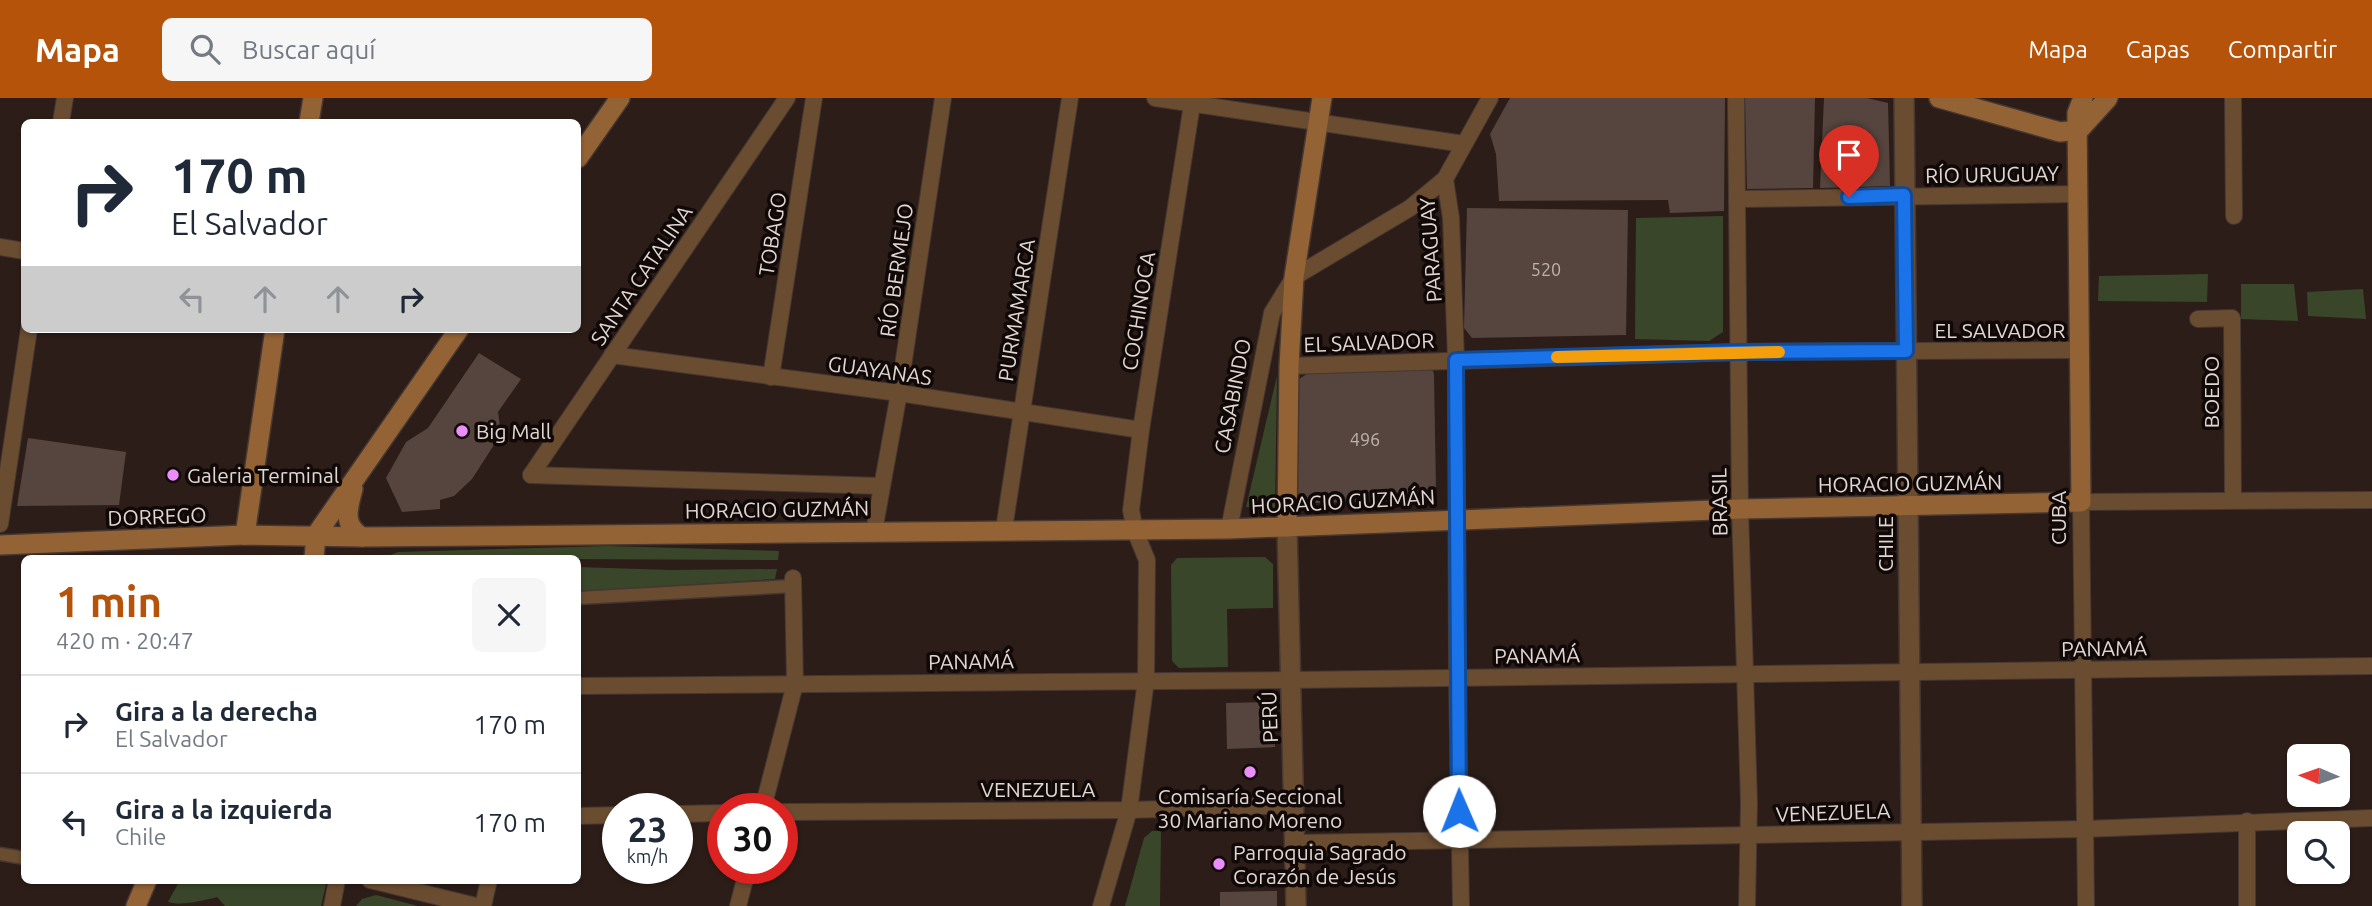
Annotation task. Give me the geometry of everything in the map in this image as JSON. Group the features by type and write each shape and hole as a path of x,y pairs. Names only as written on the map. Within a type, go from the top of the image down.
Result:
{"main road":[{"path":"310,119 313,98"},
{"path":"581,154 620,98"},
{"name":"CASABINDO","path":"1287,527 1293,277 1322,98"},
{"path":"1939,98 2060,132 2078,130 2108,98"},
{"name":"CUBA","path":"2081,502 2077,113 2083,98"},
{"path":"244,535 274,333"},
{"path":"313,555 316,535 456,333"},
{"path":"354,482 348,507 348,521 352,529 362,537"},
{"name":"HORACIO GUZMÁN","path":"316,535 362,537 1004,529 1135,531 1740,509 2081,502"},
{"name":"DORREGO","path":"0,545 244,535 316,535"},
{"path":"136,906 145,884"}],"street":[{"path":"62,119 65,98"},
{"name":"SANTA CATALINA","path":"787,98 531,475 881,486"},
{"name":"TOBAGO","path":"771,376 814,98"},
{"name":"RÍO BERMEJO","path":"874,531 899,393 943,98"},
{"name":"PURMAMARCA","path":"1004,529 1070,98"},
{"path":"1155,98 1193,101 1464,144"},
{"path":"1293,277 1410,208 1445,179 1490,98"},
{"name":"BRASIL","path":"1736,98 1743,673 1749,803 1747,906"},
{"name":"CHILE","path":"1904,98 1912,906"},
{"path":"2234,98 2234,216"},
{"name":"COCHINOCA","path":"1101,906 1129,810 1146,680 1147,560 1130,510 1193,101"},
{"name":"PARAGUAY","path":"1445,179 1451,218 1456,360 1461,906"},
{"name":"RÍO URUGUAY","path":"1738,199 2079,194"},
{"path":"0,247 21,250"},
{"name":"CASABINDO","path":"1229,529 1272,313 1293,277"},
{"name":"BOEDO","path":"2198,319 2232,318 2233,500"},
{"path":"0,524 28,333"},
{"name":"EL SALVADOR","path":"1289,366 1739,352 2080,351"},
{"name":"GUAYANAS","path":"612,355 899,393 1141,429"},
{"name":"HORACIO GUZMÁN","path":"2081,502 2372,500"},
{"name":"CUBA","path":"2081,502 2086,906"},
{"name":"PERÚ","path":"1287,527 1296,906"},
{"path":"581,598 793,582 794,684 767,793"},
{"name":"PANAMÁ","path":"581,687 2372,666"},
{"name":"VENEZUELA","path":"798,812 1129,810 1294,805"},
{"path":"581,816 602,816"},
{"name":"VENEZUELA","path":"1295,843 2085,829 2372,818"},
{"path":"2247,821 2247,906"},
{"path":"0,854 21,858"},
{"path":"332,906 336,884"},
{"path":"386,884 476,906"},
{"path":"483,906 488,884"},
{"path":"738,906 744,884"}],"green space":[{"path":"1723,216 1723,332 1709,341 1635,339 1636,218"},
{"path":"2208,274 2207,302 2098,301 2099,276"},
{"path":"2241,284 2294,284 2298,321 2241,319"},
{"path":"2363,289 2366,319 2308,316 2307,292"},
{"path":"1277,376 1275,508 1246,507"},
{"path":"608,546 779,551 778,560 581,559 581,555 390,555 398,552"},
{"path":"1265,557 1273,564 1273,608 1227,609 1228,667 1179,668 1172,661 1171,565 1177,558"},
{"path":"581,567 777,569 775,579 581,592"},
{"path":"1152,831 1161,831 1160,906 1125,906 1144,838"},
{"path":"178,884 326,884 321,906 225,906 217,897 185,903 168,902"},
{"path":"376,895 418,906 356,906 362,899"}],"building":[{"path":"1510,98 1725,98 1724,211 1670,213 1668,200 1499,201 1496,154 1490,134"},
{"path":"1745,98 1815,98 1813,188 1747,189"},
{"path":"1824,98 1867,98 1888,103 1890,186 1820,188"},
{"path":"1467,208 1628,210 1626,335 1472,338 1464,328"},
{"name":"Big Mall","path":"479,353 521,379 498,412 501,434 472,479 454,496 440,500 440,509 402,512 386,478 406,442 428,428"},
{"path":"1432,369 1436,490 1431,499 1300,503 1297,500 1296,381 1310,372"},
{"path":"28,438 126,452 119,505 17,506"},
{"path":"1269,702 1274,706 1275,747 1227,749 1226,703"},
{"path":"1277,891 1277,906 1220,906 1220,892"}],"slow traffic":[{"path":"1557,357 1779,352"}],"place":[{"name":"Big Mall","path":"462,431"},
{"name":"Galeria Terminal","path":"173,475"},
{"name":"Comisaría Seccional 30 Mariano Moreno","path":"1250,772"},
{"name":"Parroquia Sagrado Corazón de Jesús","path":"1219,864"}],"route":[{"path":"1459,811 1456,360 1739,352 1906,351 1904,195 1849,197"}]}
